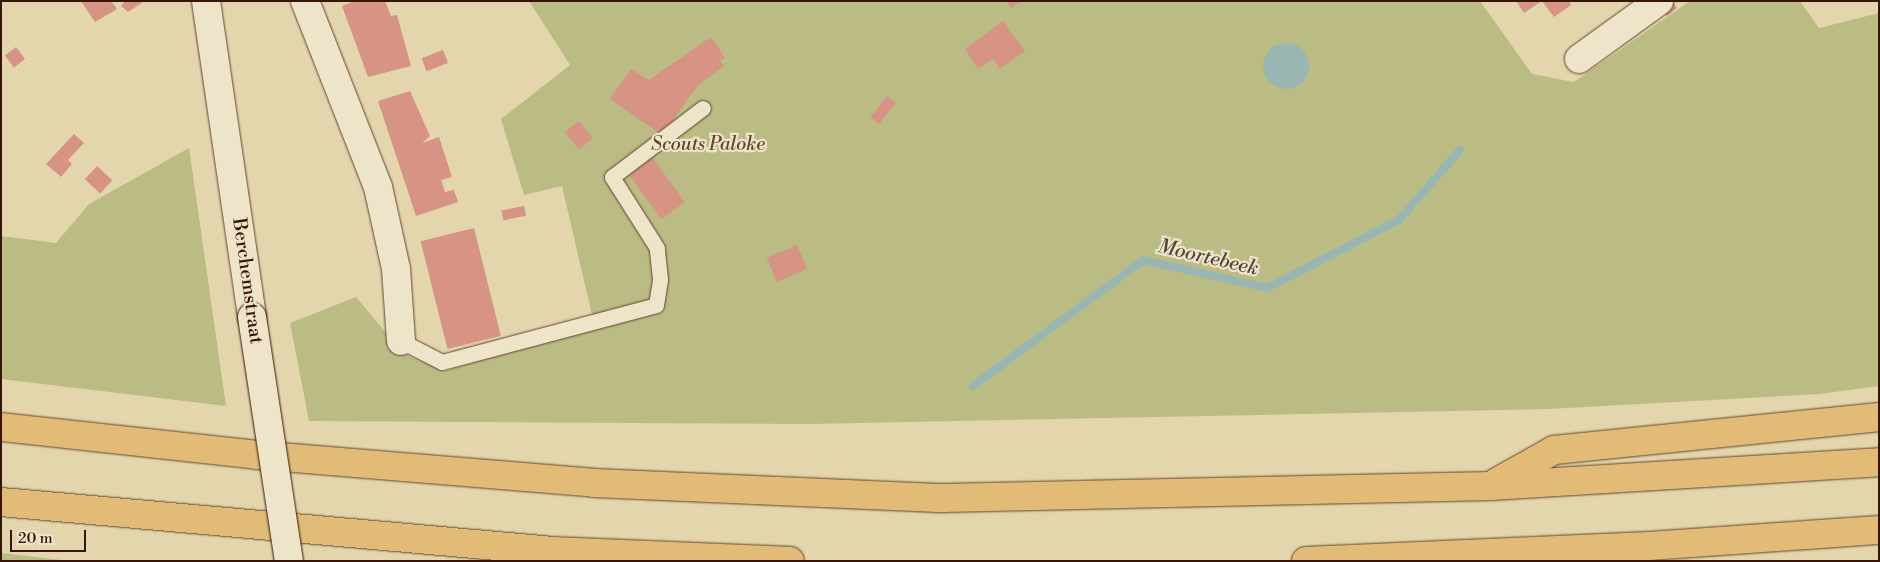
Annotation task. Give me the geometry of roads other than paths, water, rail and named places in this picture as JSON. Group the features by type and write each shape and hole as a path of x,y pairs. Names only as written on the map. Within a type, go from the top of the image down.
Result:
{"highway":[{"path":"1492,486 1554,450 1879,417"},
{"path":"1,427 257,455 697,489 954,498 1492,486 1879,462"},
{"path":"1,502 553,551 790,561"},
{"path":"1306,561 1361,560 1879,530"}],"street":[{"name":"Berchemstraat","path":"206,1 289,561"},
{"path":"305,1 378,187 396,269 401,341"},
{"path":"1579,59 1659,1"}],"lane":[{"path":"401,341 442,362 656,305 660,279 657,248 612,177 703,108"}],"water":[{"path":"1286,43 1299,47 1305,53 1309,66 1305,79 1299,85 1286,89 1273,85 1267,79 1263,66 1267,53 1273,47"}],"waterway":[{"name":"Moortebeek","path":"973,386 1143,260 1267,288 1399,220 1460,150"}],"park label":[{"name":"Scouts Paloke","path":"708,145"}]}
